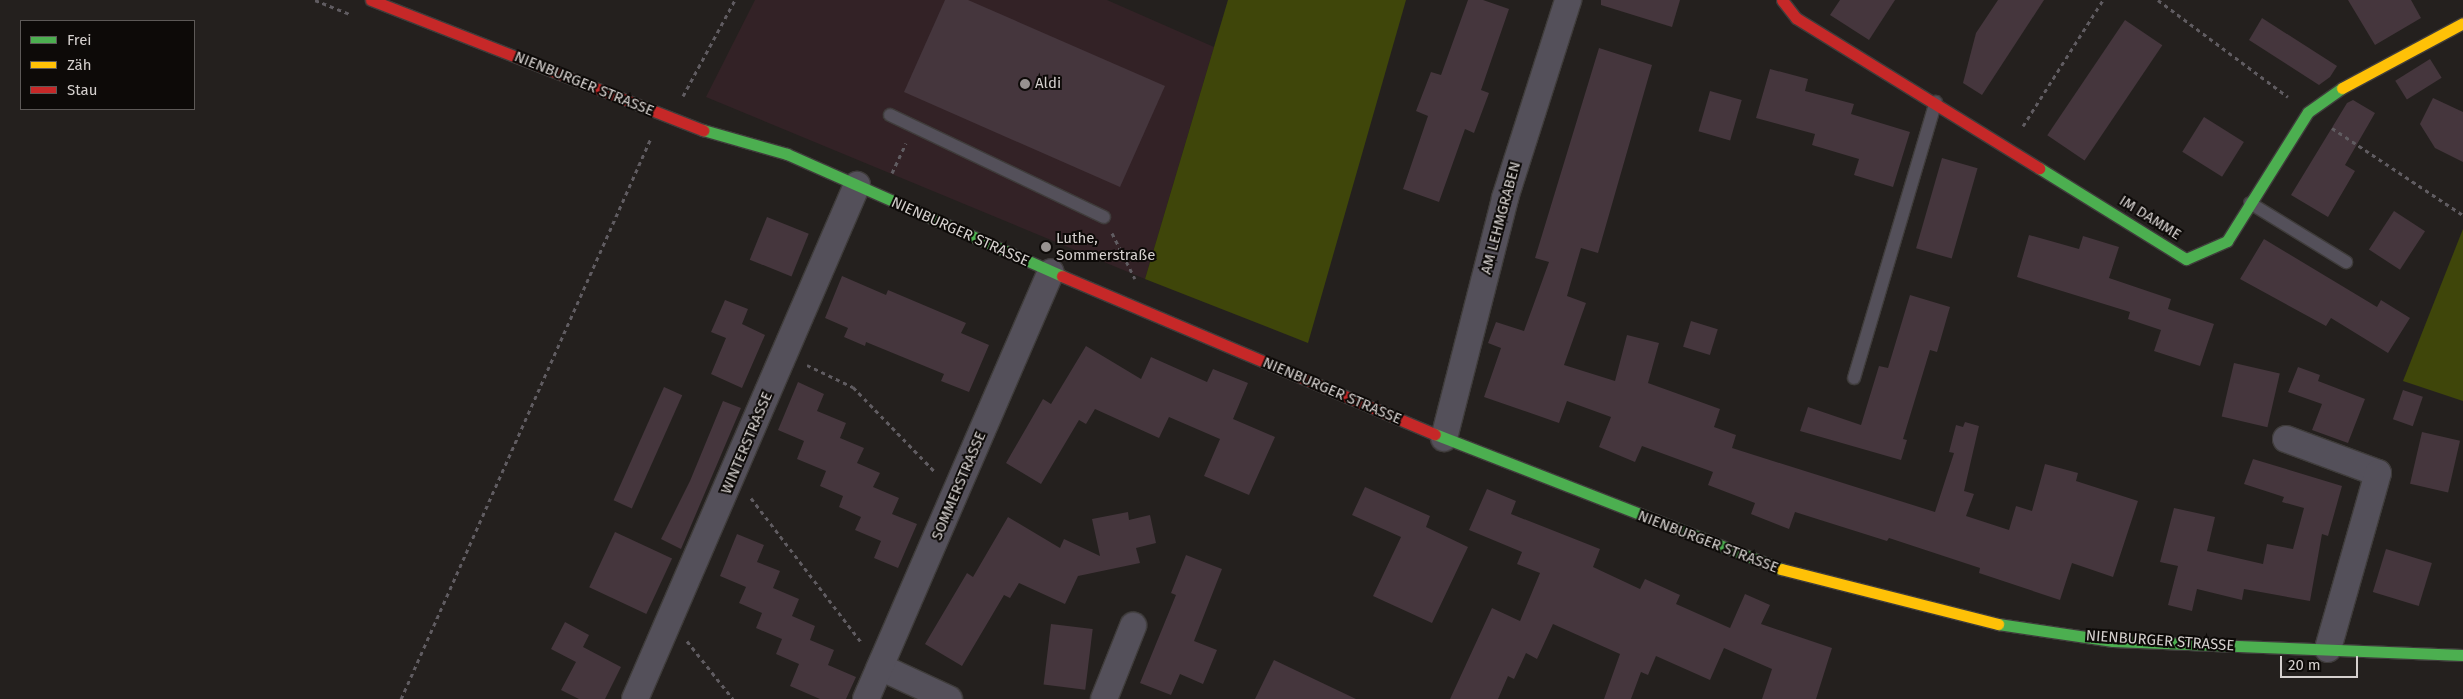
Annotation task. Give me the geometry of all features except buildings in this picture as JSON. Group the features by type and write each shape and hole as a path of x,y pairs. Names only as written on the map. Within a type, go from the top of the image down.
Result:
{"street":[{"name":"NIENBURGER STRASSE","path":"371,0 670,118 787,154 1154,317 1444,438 1798,576 1981,622 2113,641 2463,655"},
{"name":"AM LEHMGRABEN","path":"1444,438 1505,198 1568,0"},
{"name":"IM DAMME","path":"1782,0 1796,18 1936,102 2186,259 2226,241 2308,112 2337,91 2463,23"},
{"name":"WINTERSTRASSE","path":"635,699 734,475 857,185"},
{"name":"SOMMERSTRASSE","path":"866,699 956,494 1050,272"},
{"path":"2286,439 2378,472 2328,649"},
{"path":"1104,699 1133,626"},
{"path":"880,667 949,699"}],"lane":[{"path":"1854,378 1936,102"},
{"path":"890,115 1104,217"},
{"path":"2250,203 2346,262"}],"path":[{"path":"401,699 652,136 670,118 735,0"},
{"path":"2010,148 2103,0"},
{"path":"881,196 914,126"},
{"path":"1104,217 1154,317"},
{"path":"784,355 853,387 956,494"},
{"path":"734,475 880,667"},
{"path":"670,618 733,699"}],"shaded area":[{"path":"755,0 1107,0 1214,47 1145,279 706,97"}],"green space":[{"path":"1228,0 1406,0 1308,343 1145,279"},
{"path":"2463,229 2463,401 2403,381"}],"traffic: fast":[{"path":"2039,168 2186,259 2227,241 2308,112 2342,88"},
{"path":"703,130 787,154 1062,276"},
{"path":"1435,434 1781,569"},
{"path":"1998,624 2113,641 2463,655"}],"traffic: slow":[{"path":"2342,88 2463,23"},
{"path":"1781,569 1998,624"}],"traffic: jam":[{"path":"371,0 703,130"},
{"path":"1782,0 1796,18 2039,168"},
{"path":"1062,276 1435,434"}],"place":[{"name":"Aldi","path":"1025,84"},
{"name":"Luthe, Sommerstraße","path":"1046,247"}]}
